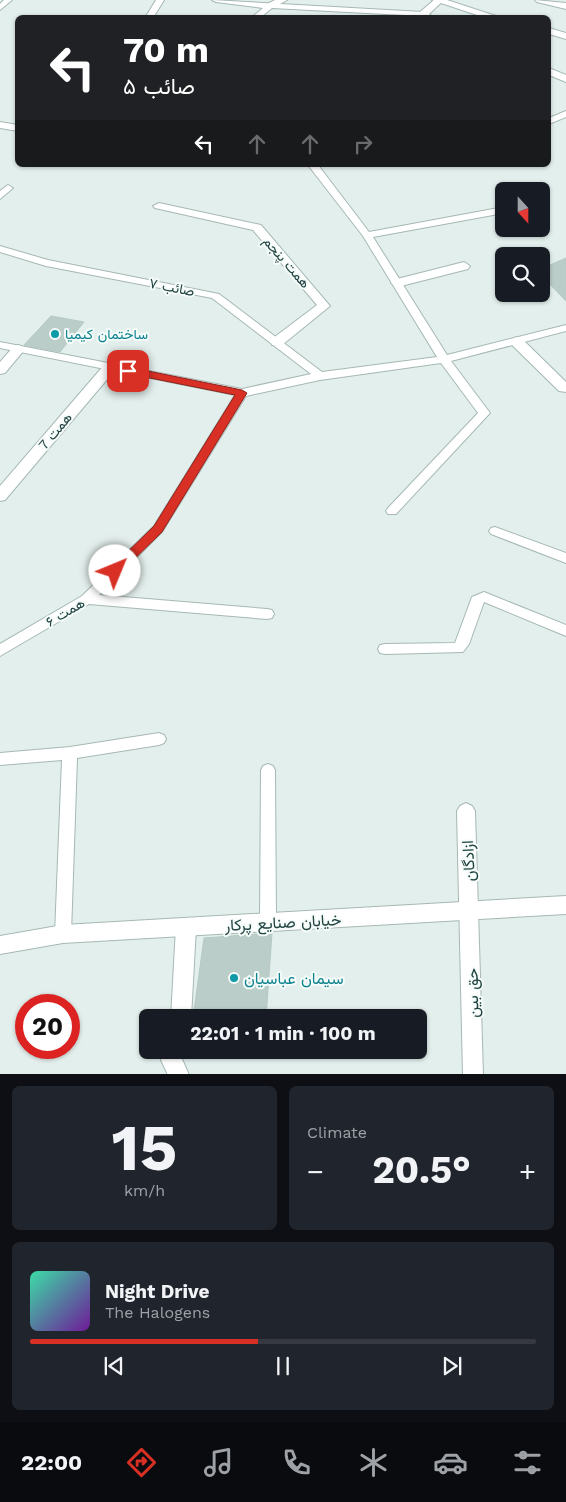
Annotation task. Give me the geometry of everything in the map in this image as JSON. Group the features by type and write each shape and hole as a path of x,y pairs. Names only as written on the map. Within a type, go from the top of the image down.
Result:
{"street":[{"path":"270,6 282,0"},
{"path":"424,15 437,0 488,15"},
{"path":"540,0 566,6"},
{"path":"551,32 566,36"},
{"path":"551,73 566,79"},
{"name":"همت پنجم","path":"159,206 257,227 324,306 277,342"},
{"path":"398,283 464,266"},
{"path":"516,341 564,388"},
{"path":"0,370 19,349"},
{"name":"همت 7","path":"0,496 110,367"},
{"name":"ازادگان","path":"466,811 470,911"},
{"path":"566,905 566,911"},
{"name":"خیابان صنایع پرکار","path":"0,945 63,934 566,905"},
{"name":"حق بین","path":"470,911 473,1074"},
{"path":"181,1009 186,927"},
{"path":"171,1059 179,1074"}],"lane":[{"path":"0,8 8,0"},
{"path":"151,15 160,0"},
{"path":"216,0 270,6 408,15"},
{"path":"260,15 270,6"},
{"path":"551,120 566,114"},
{"path":"0,125 15,128"},
{"path":"315,167 367,235 444,359 484,413 392,512"},
{"path":"0,196 8,188"},
{"path":"367,235 495,212"},
{"name":"صائب ۷","path":"0,249 46,263 215,296 320,376"},
{"path":"0,345 242,393 320,376 444,359 566,328"},
{"name":"همت ۶","path":"0,651 87,600 158,529 242,393"},
{"path":"495,531 566,558"},
{"path":"384,649 458,648 462,644 477,600 484,597 566,631"},
{"path":"87,600 267,614"},
{"path":"0,759 70,753 159,739"},
{"path":"63,934 70,753"},
{"path":"268,770 268,922"}],"building":[{"path":"566,258 566,301 550,284 550,265"},
{"name":"ساختمان کیمیا","path":"51,316 84,322 60,352 24,345"},
{"name":"سیمان عباسیان","path":"272,933 267,1009 194,1009 204,938"}],"place":[{"name":"ساختمان کیمیا","path":"55,334"},
{"name":"سیمان عباسیان","path":"234,978"}],"route":[{"path":"115,571 158,529 242,393 128,371"}]}
